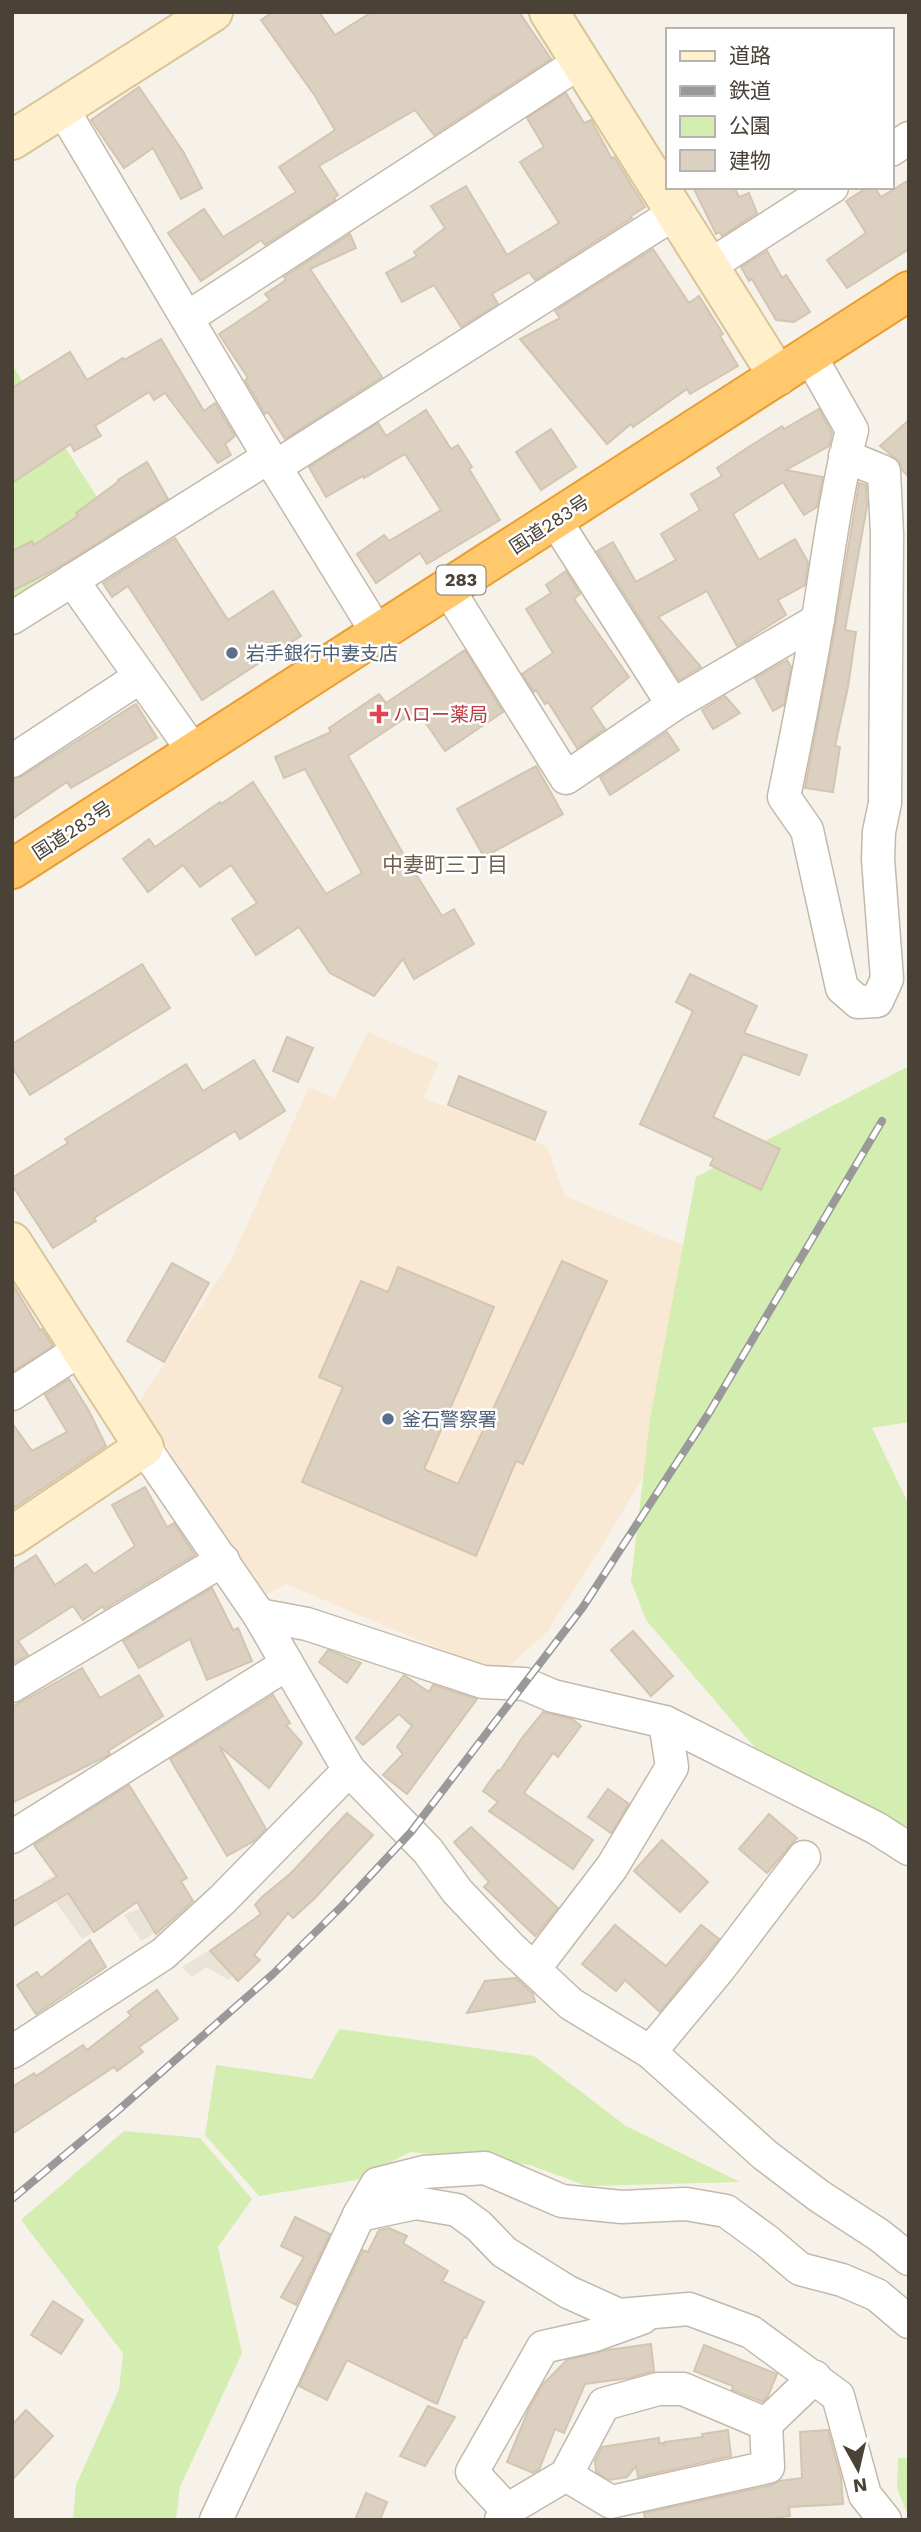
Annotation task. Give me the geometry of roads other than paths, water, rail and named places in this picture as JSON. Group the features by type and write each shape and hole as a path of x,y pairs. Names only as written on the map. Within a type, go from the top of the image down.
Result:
{"highway":[{"name":"国道283号","path":"12,869 909,291"}],"street":[{"path":"12,140 213,12"},
{"path":"549,12 778,376"},
{"path":"187,318 580,61"},
{"path":"62,108 272,462 378,634"},
{"path":"893,148 909,138"},
{"path":"709,266 829,189"},
{"path":"12,618 272,462 675,213"},
{"path":"810,356 852,430 845,456 818,620 784,797 807,831 842,988 858,1002 877,1001 887,979 878,859 879,832 885,803 887,534 884,472 845,456"},
{"path":"555,520 673,705"},
{"path":"72,580 194,752"},
{"path":"448,589 566,778 673,705 818,620"},
{"path":"12,761 140,677"},
{"path":"13,1243 144,1447 259,1615 349,1770 428,1851 457,1891 571,2004 650,2052 765,2155 909,2259"},
{"path":"12,1394 81,1349"},
{"path":"12,1536 144,1447"},
{"path":"12,1686 223,1560"},
{"path":"259,1615 307,1623 483,1682 525,1684 553,1696 665,1722 876,1828 909,1849"},
{"path":"12,1837 287,1664"},
{"path":"534,1969 612,1867 672,1767 665,1722"},
{"path":"12,2052 163,1954 223,1899 349,1770"},
{"path":"650,2052 719,1969 804,1857"},
{"path":"216,2520 359,2214 377,2184 424,2172 485,2168 562,2201 622,2207 686,2204 726,2211 800,2269 842,2280 877,2295 909,2322"},
{"path":"359,2214 416,2203 457,2210 479,2226 504,2252 568,2292 619,2315 689,2309 751,2332 838,2396 865,2495 885,2520"},
{"path":"653,2314 592,2336 543,2347 472,2472 504,2515 566,2475 604,2404 658,2389 683,2389 766,2424"},
{"path":"566,2475 611,2502 768,2467 766,2424 815,2377"}],"railway":[{"path":"12,2199 115,2113 273,1974 411,1832 583,1607 709,1413 882,1121"}],"place":[{"name":"岩手銀行中妻支店","path":"232,653"},
{"name":"ハロー薬局","path":"379,714"},
{"name":"釜石警察署","path":"388,1419"}],"district":[{"name":"中妻町三丁目","path":"445,865"}]}
